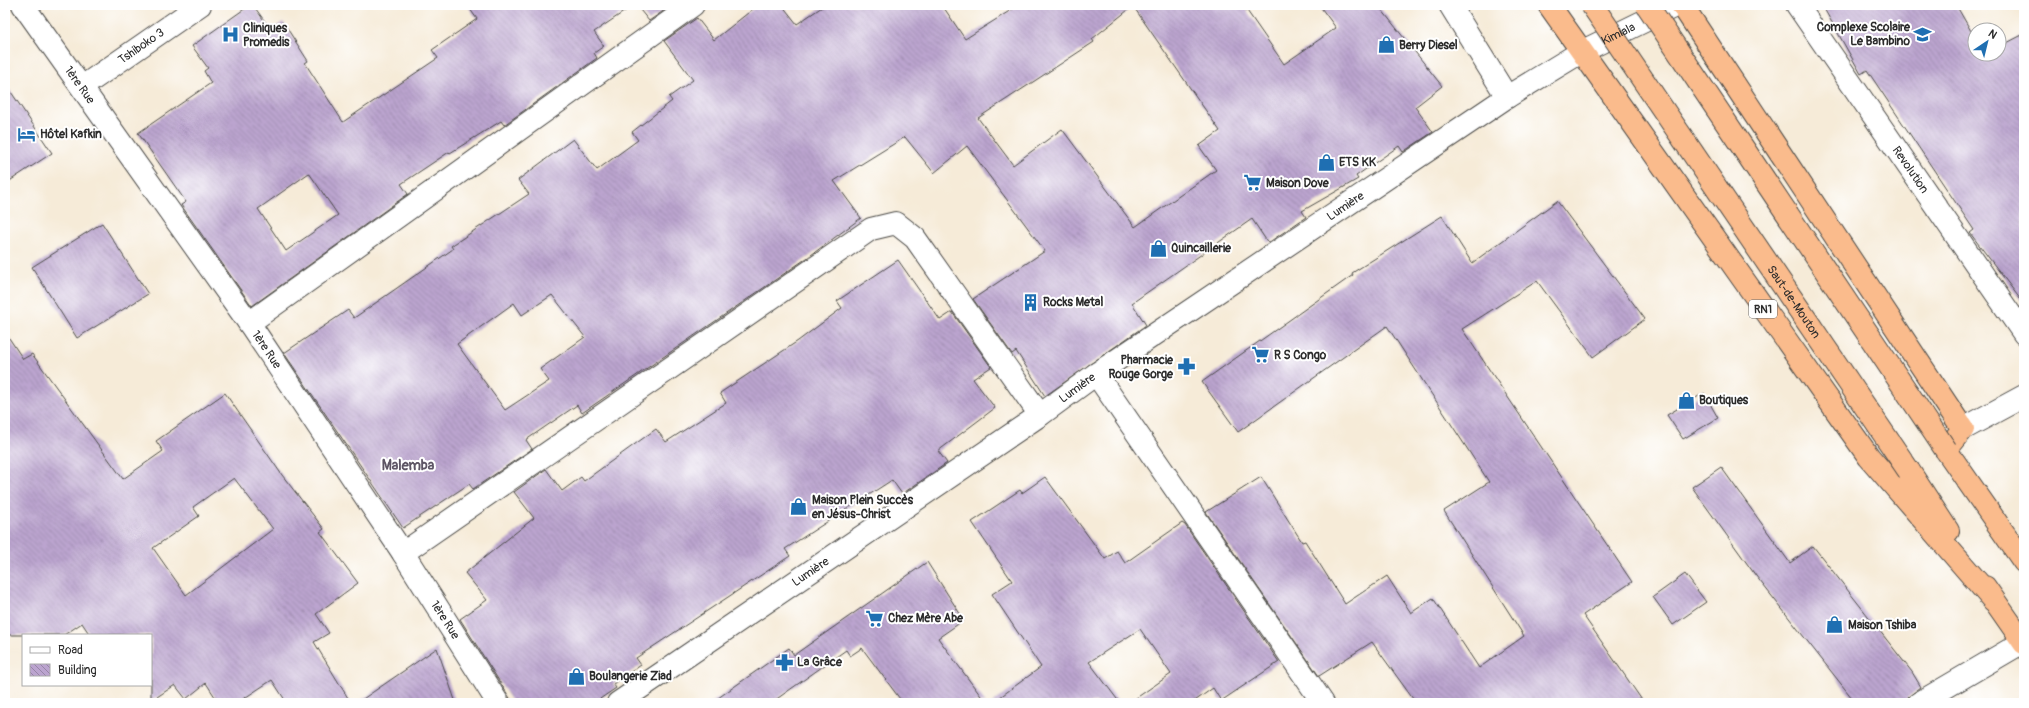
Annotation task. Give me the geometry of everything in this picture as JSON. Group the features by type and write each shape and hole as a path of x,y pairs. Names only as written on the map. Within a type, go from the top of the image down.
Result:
{"highway":[{"name":"RN1","path":"1549,5 1869,458 1993,600 2024,643"},
{"name":"Saut-de-Mouton","path":"1592,5 1909,471 1993,600"},
{"path":"1647,5 1946,450 2024,562"},
{"path":"1682,5 1963,429 1946,450"}],"street":[{"name":"1ère Rue","path":"23,5 249,323 403,553 498,703"},
{"name":"Tshiboko 3","path":"82,87 200,5"},
{"path":"249,323 693,5"},
{"path":"1450,5 1507,98"},
{"name":"Kimiala","path":"1581,52 1677,5"},
{"name":"Revolution","path":"1797,5 2024,334"},
{"name":"Lumière","path":"618,703 1040,415 1096,374 1507,98 1581,52"},
{"path":"403,553 871,229 896,223 915,238 1040,415"},
{"path":"1096,374 1323,703"},
{"path":"1963,429 2024,396"},
{"path":"1919,703 2024,643"}],"building":[{"path":"250,5 253,5 271,30 283,22 308,61 305,63 343,122 438,58 432,50 477,19 467,5 634,5 594,32 604,46 594,53 597,58 504,125 501,121 450,153 449,152 401,184 408,194 252,306 181,205 186,202 138,133 211,83 204,71 208,68 192,46","holes":["309,173 338,215 286,251 258,209"]},
{"path":"636,5 672,5 649,21"},
{"path":"758,5 782,5 797,24 825,5 942,5 965,39 1019,5 1243,5 1284,64 1336,28 1319,5 1378,5 1442,86 1415,107 1433,132 1403,152 1399,146 1356,176 1358,179 1302,211 1306,217 1268,243 1252,219 1132,303 1146,325 1045,396 1016,351 1012,354 973,299 1045,251 967,146 934,173 905,137 834,181 861,218 807,258 582,413 577,405 526,440 532,449 473,489 469,484 403,528 284,353 348,310 354,318 453,249 451,246 529,194 518,180 573,139 597,170 638,140 632,132 672,101 669,97 693,80 664,41 697,18 714,40","holes":["1133,6 1220,131 1199,146 1216,170 1135,227 1062,129 1013,165 978,118 1094,42 1092,39","552,295 585,337 540,369 549,381 505,410 457,344 514,303 522,315"]},
{"path":"1822,5 1956,5 1967,24 1967,62 2007,62 2007,43 2024,34 2024,304 1970,233 1974,230 1867,70 1861,74"},
{"name":"Hôtel Kafkin","path":"5,83 52,153 5,184"},
{"path":"1557,201 1645,319 1593,357 1537,281 1462,329 1632,582 1583,615 1644,703 1416,703 1372,642 1319,676 1206,512 1261,477 1302,542 1305,541 1345,604 1387,576 1411,613 1433,598 1479,668 1524,636 1444,511 1489,482 1387,326 1238,432 1202,382 1353,275 1352,273 1442,216 1472,263"},
{"path":"102,223 148,294 77,338 32,267"},
{"path":"898,260 940,320 952,312 991,367 973,379 995,408 938,451 947,463 902,494 892,480 785,549 790,556 636,658 641,665 613,684 616,688 594,703 513,703 460,619 487,600 465,573 534,518 514,492 546,469 562,491 581,477 584,481 656,429 666,442 726,403 720,393 798,341 842,308 837,301"},
{"path":"5,332 23,359 32,354 123,479 163,451 156,441 225,393 282,475 324,529 320,532 358,583 316,614 329,633 314,642 351,703 287,703 272,680 237,703 219,703 206,683 186,699 175,685 151,701 152,634 89,634 82,623 66,634 5,635","holes":["234,478 273,529 186,595 153,548 199,516 193,507"]},
{"path":"1704,393 1718,418 1683,439 1667,415"},
{"name":"Maison Tshiba","path":"1721,467 1790,563 1813,546 1912,672 1921,687 1908,697 1907,703 1856,703 1756,576 1692,487"},
{"path":"1045,477 1105,559 1117,551 1125,563 1182,523 1185,525 1279,662 1221,701 1213,688 1192,703 1129,703 1171,674 1140,629 1089,662 1120,703 992,703 1041,667 992,594 1012,581 972,522 1020,490 1022,493"},
{"path":"927,562 964,620 938,638 986,703 903,703 862,648 850,656 846,650 771,703 711,703 789,648 794,655"},
{"path":"1685,574 1706,602 1673,625 1653,597"},
{"path":"437,648 456,703 357,703"}],"place":[{"name":"Complexe Scolaire Le Bambino","path":"1923,34"},
{"name":"Cliniques Promedis","path":"230,35"},
{"name":"Berry Diesel","path":"1386,45"},
{"name":"Hôtel Kafkin","path":"27,134"},
{"name":"ETS KK","path":"1326,162"},
{"name":"Maison Dove","path":"1253,183"},
{"name":"Quincaillerie","path":"1158,248"},
{"name":"Rocks Metal","path":"1030,302"},
{"name":"R S Congo","path":"1261,355"},
{"name":"Pharmacie Rouge Gorge","path":"1186,367"},
{"name":"Boutiques","path":"1686,400"},
{"name":"Maison Plein Succès en Jésus-Christ","path":"799,507"},
{"name":"Chez Mère Abe","path":"875,618"},
{"name":"Maison Tshiba","path":"1835,625"},
{"name":"La Grâce","path":"784,662"},
{"name":"Boulangerie Ziad","path":"576,676"}],"district":[{"name":"Malemba","path":"408,465"}]}
